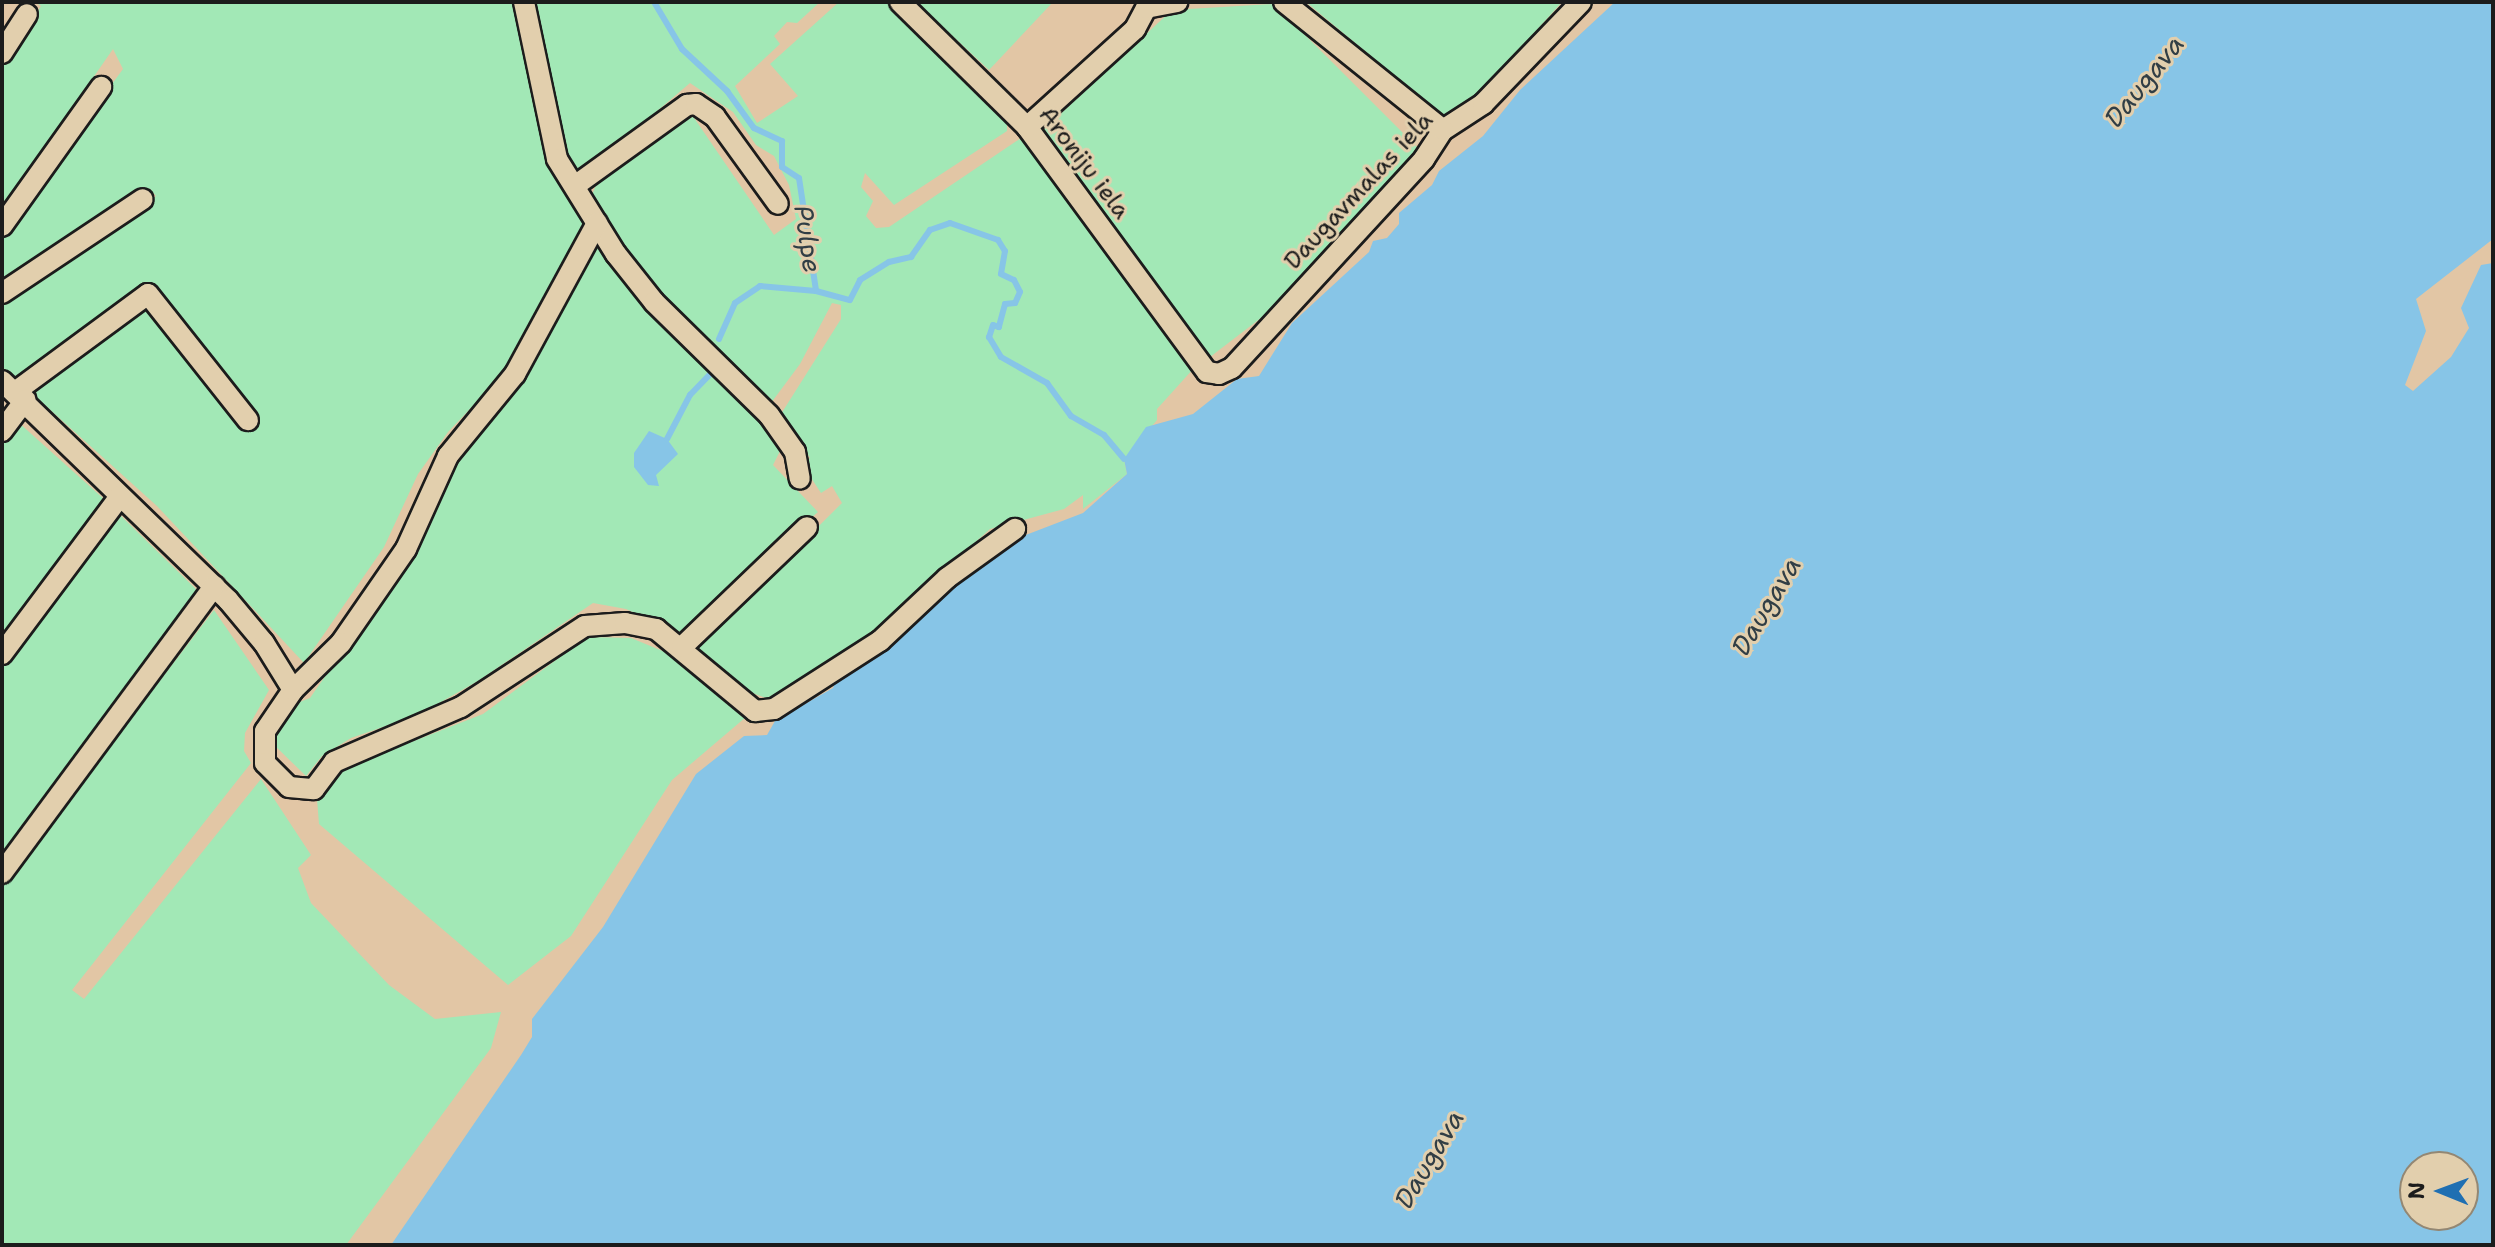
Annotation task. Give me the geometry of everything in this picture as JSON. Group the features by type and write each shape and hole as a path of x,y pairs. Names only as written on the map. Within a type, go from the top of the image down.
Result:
{"street":[{"path":"524,2 541,73 548,129 557,159 597,223 654,302 769,415 795,452 800,479"},
{"name":"Aroniju iela","path":"900,2 1027,127 1207,372"},
{"path":"1027,127 1135,29 1140,5 1177,2"},
{"path":"1284,2 1443,130"},
{"name":"Daugavmalas iela","path":"1207,372 1219,374 1232,368 1424,159 1443,130 1483,104 1581,2"},
{"path":"2,53 27,14"},
{"path":"2,226 101,87"},
{"path":"576,185 687,105 696,104 715,117 778,204"},
{"path":"2,293 143,199"},
{"path":"597,223 515,374 448,456 406,549 341,643 293,690 265,731 262,747 265,763 277,777 306,792 322,782 334,762 461,707 585,626 625,623 656,629 682,647 755,711 774,709 880,641 947,578 1015,529"},
{"path":"2,431 14,391 148,294 248,420"},
{"path":"14,391 214,586 264,643 293,690"},
{"path":"2,654 120,496"},
{"path":"682,647 807,527"},
{"path":"2,873 214,586"}],"green space":[{"path":"35,2 515,2 536,86 544,154 587,223 512,365 448,432 418,474 384,547 304,663 157,506 27,389 147,308 150,286 19,380 2,367 2,300 156,196 150,189 2,286 2,234 123,69 113,49 2,209 2,67 41,6"},
{"path":"530,2 820,2 797,23 787,22 774,36 780,44 735,86 757,123 798,96 770,64 839,2 891,2 1007,119 1007,131 894,205 865,173 861,187 873,201 866,216 876,228 889,227 1024,136 1194,368 1157,409 1157,420 1124,459 1127,474 1083,509 1083,495 1064,509 990,529 848,657 774,701 744,690 696,648 842,503 832,486 821,493 802,464 810,458 781,414 841,319 841,305 832,303 800,364 771,403 711,352 656,292 592,195 600,175 688,109 774,235 796,219 789,185 774,156 756,145 733,112 690,83 581,176 565,156"},
{"path":"916,2 1053,2 989,70"},
{"path":"1306,2 1562,2 1452,124"},
{"path":"1274,4 1425,155 1317,275 1210,357 1043,130 1172,10"},
{"path":"598,238 650,311 766,427 780,451 773,465 818,512 679,633 626,609 593,603 478,681 418,715 351,738 322,756 306,776 269,740 297,703 310,698 402,566 461,453"},
{"path":"18,422 105,500 2,638 2,444"},
{"path":"117,512 200,593 2,858 2,667"},
{"path":"214,610 269,690 245,733 244,751 251,763 72,990 84,999 261,779 311,855 298,868 311,903 389,985 435,1019 501,1012 491,1048 346,1245 2,1245 2,887"},
{"path":"587,637 631,638 665,652 746,717 672,780 571,936 508,985 319,824 317,799 337,771 483,714"}],"water":[{"name":"Daugava","path":"1615,2 2493,2 2493,239 2416,299 2426,331 2405,385 2413,391 2451,357 2469,328 2461,308 2481,265 2493,263 2493,1245 391,1245 521,1055 532,1037 532,1019 603,927 696,774 744,736 767,735 775,721 833,688 837,677 950,582 961,582 994,557 997,546 1083,513 1127,474 1124,459 1146,427 1193,414 1237,379 1259,376 1292,323 1369,252 1373,241 1387,238 1399,224 1399,213 1432,185 1439,171 1483,136 1520,90"},
{"path":"649,431 667,439 678,454 656,475 659,486 648,485 634,467 634,453"}],"waterway":[{"name":"Pulpe","path":"654,2 682,49 727,91 754,128 782,141 782,167 799,178 816,291 850,300 860,280 889,262 911,257 930,230 950,223 998,240 1005,251 1001,274 1014,280 1020,292 1015,303 1005,304 999,327 993,325 989,337 1001,357 1047,383 1071,416 1104,435 1124,459"},
{"path":"719,339 735,303 760,286 816,291"},
{"path":"667,439 690,395 709,375"}]}
